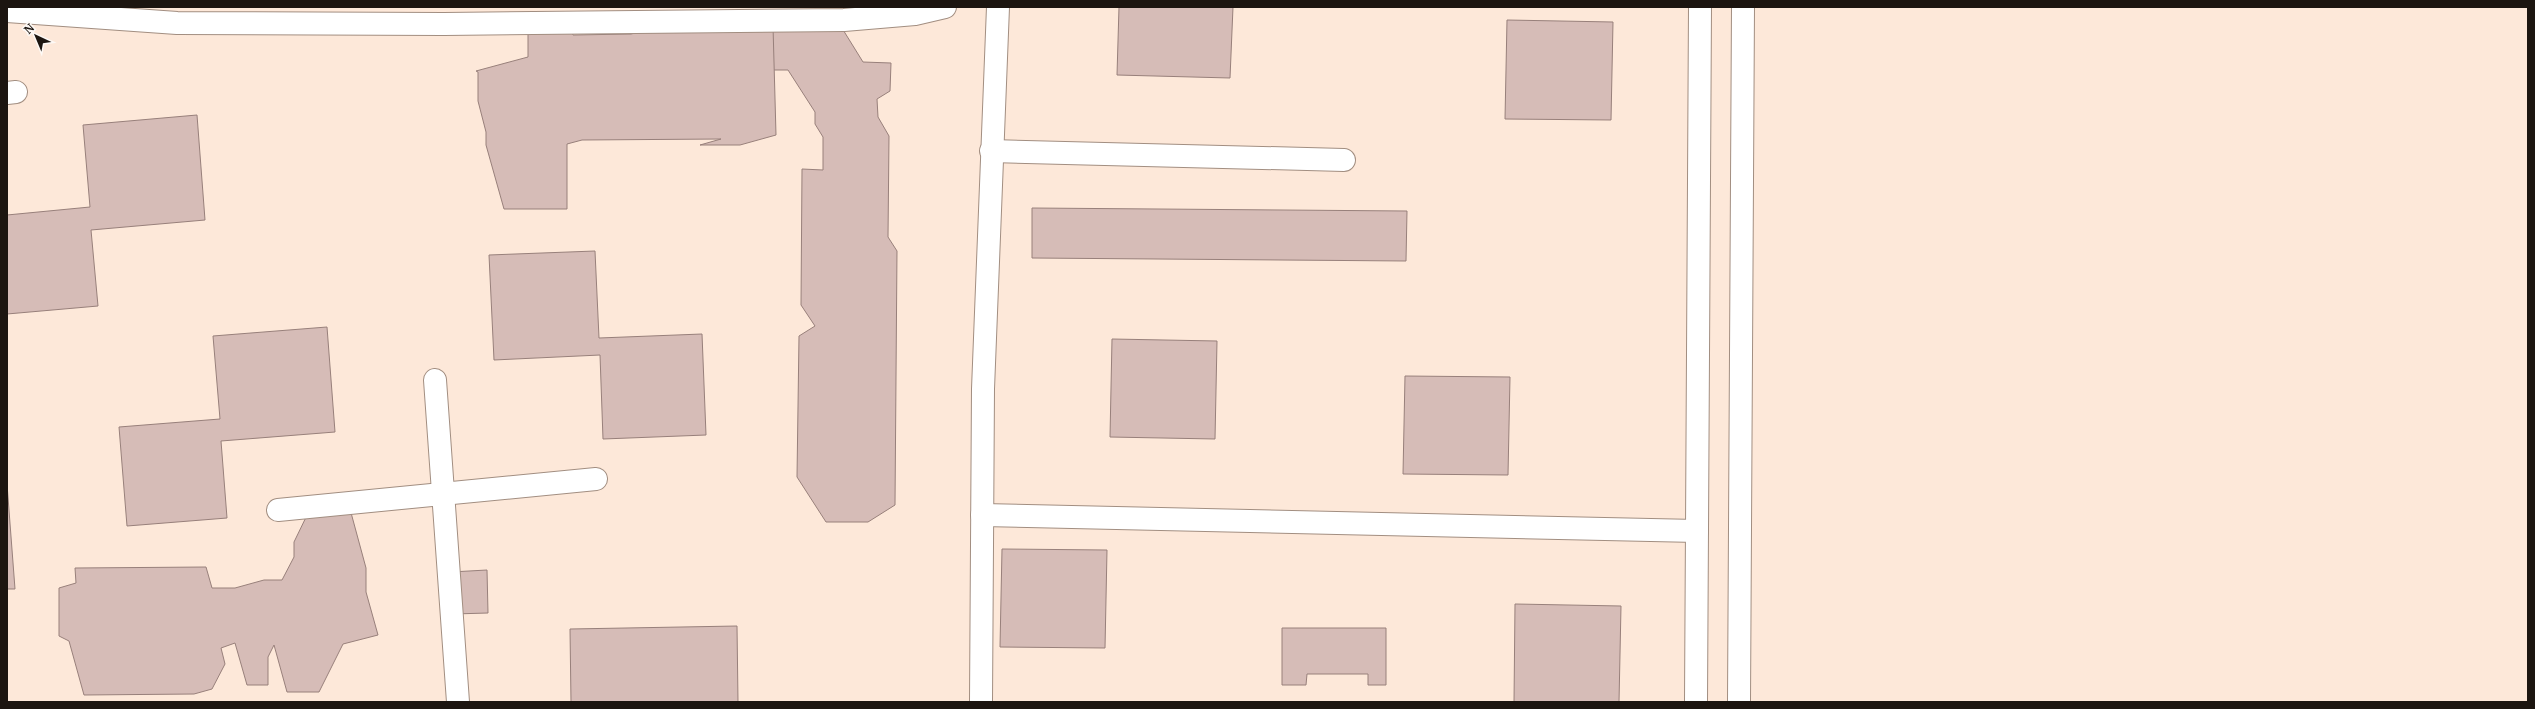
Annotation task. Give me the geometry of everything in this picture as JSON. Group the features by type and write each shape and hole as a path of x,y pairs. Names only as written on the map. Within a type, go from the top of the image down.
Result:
{"street":[{"path":"7,11 177,23 452,24 844,20 915,14 945,7"},
{"path":"981,702 982,389 998,7"},
{"path":"1696,702 1700,7"},
{"path":"1739,702 1742,7"},
{"path":"991,151 1344,160"},
{"path":"434,380 458,702"},
{"path":"278,510 596,479"},
{"path":"982,515 1697,530"}],"building":[{"path":"1119,7 1233,7 1230,78 1117,75"},
{"path":"745,12 832,12 863,62 891,63 890,91 877,99 878,117 889,136 888,237 897,251 895,505 868,522 826,522 797,477 799,336 815,326 801,305 802,169 823,170 823,137 815,124 815,112 788,70 744,70"},
{"path":"1507,20 1613,22 1611,120 1505,119"},
{"path":"528,22 569,22 573,35 631,34 675,23 773,26 776,135 740,145 700,145 721,139 582,140 567,144 567,209 504,209 486,145 486,132 478,101 478,72 476,71 528,57"},
{"path":"197,115 205,220 91,230 98,306 7,314 7,215 90,207 83,125"},
{"path":"1032,208 1407,211 1406,261 1032,258"},
{"path":"595,251 599,338 702,334 706,435 603,439 600,355 494,360 489,255"},
{"path":"327,327 335,432 221,441 227,518 127,526 119,427 220,419 213,336"},
{"path":"1112,339 1217,341 1215,439 1110,437"},
{"path":"1405,376 1510,377 1508,475 1403,474"},
{"path":"7,484 15,589 7,589"},
{"path":"310,509 350,509 366,568 366,592 378,635 343,644 319,692 287,692 274,645 268,657 268,685 247,685 235,643 221,648 225,664 212,689 194,694 84,695 69,641 59,636 59,588 76,583 75,568 206,567 212,588 235,588 264,580 282,580 294,557 294,542"},
{"path":"1002,549 1107,550 1105,648 1000,647"},
{"path":"487,570 488,613 453,614 451,572"},
{"path":"1515,604 1621,606 1619,702 1514,702"},
{"path":"737,626 738,702 571,702 570,629"},
{"path":"1282,628 1386,628 1386,685 1368,685 1368,674 1307,674 1306,685 1282,685"}]}
